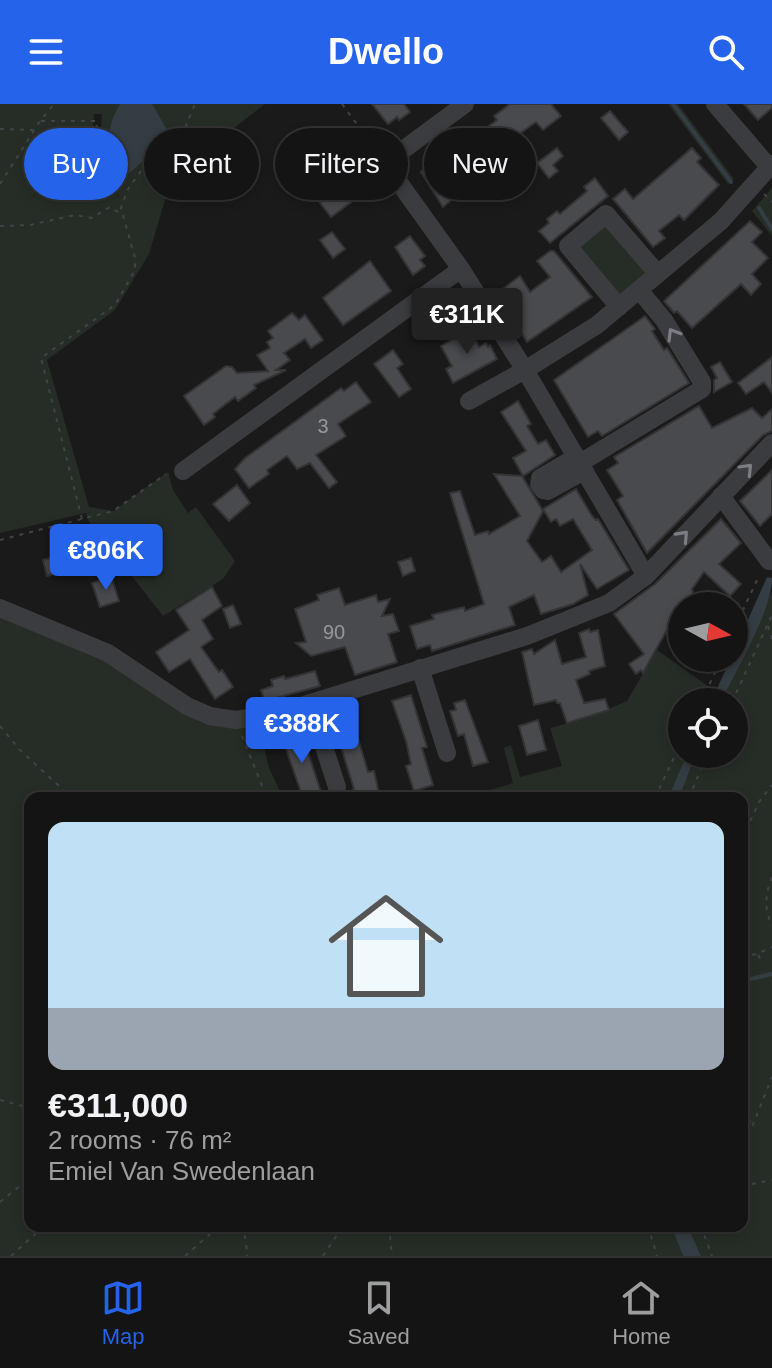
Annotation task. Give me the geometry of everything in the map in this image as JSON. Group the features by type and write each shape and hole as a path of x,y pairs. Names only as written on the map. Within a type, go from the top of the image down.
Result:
{"street":[{"path":"408,140 465,104"},
{"path":"469,401 597,325 721,221 771,165 715,104"},
{"path":"408,196 461,269 525,370 646,576"},
{"path":"619,307 568,246 606,214 658,274"},
{"path":"183,471 461,269"},
{"path":"580,464 702,389 702,382 664,320 639,290"},
{"path":"0,608 108,653 187,706 210,716 236,720 278,713 568,621 609,603 646,576 772,443"},
{"path":"721,496 769,561"},
{"path":"420,668 447,753"},
{"path":"310,703 337,787"}],"path":[{"path":"35,128 54,104"},
{"path":"82,519 41,358 115,305 135,270 135,258 121,208 128,189 144,167 175,152 195,104"},
{"path":"342,104 359,128"},
{"path":"40,121 93,120 97,121 97,128"},
{"path":"0,129 24,130"},
{"path":"0,184 24,146"},
{"path":"0,226 23,226 75,215 92,218 110,207 123,215"},
{"path":"0,540 113,511 168,472 183,471"},
{"path":"748,599 769,561"},
{"path":"738,688 772,615"},
{"path":"767,625 772,639"},
{"path":"236,720 265,792"},
{"path":"0,726 19,749 66,792"},
{"path":"658,792 669,768"},
{"path":"691,792 701,768"},
{"path":"748,828 772,785"},
{"path":"772,877 766,893 766,912 772,926"},
{"path":"748,955 772,947"},
{"path":"757,954 762,961"},
{"path":"748,1116 752,1127 772,1077"},
{"path":"0,1100 24,1106"},
{"path":"748,1185 772,1180"},
{"path":"0,1202 24,1183"},
{"path":"11,1256 37,1232"},
{"path":"185,1256 212,1232"},
{"path":"243,1232 247,1256"},
{"path":"323,1256 339,1232"},
{"path":"390,1232 392,1256"},
{"path":"650,1232 657,1256"},
{"path":"703,1232 712,1256"}],"shaded area":[{"path":"0,104 265,104 234,128 144,128 144,200 165,200 149,254 115,310 47,360 89,507 113,511 168,472 173,490 188,513 196,507 235,561 223,579 163,616 88,520 86,513 0,533"},
{"path":"120,104 152,104 166,128 144,128 144,160 128,174 128,128 110,128"},
{"path":"668,104 678,104 734,179 728,184"},
{"path":"772,188 772,236 752,211"},
{"path":"604,224 648,272 621,297 579,250 580,243"},
{"path":"767,577 772,578 766,607 748,648 748,620"},
{"path":"772,591 772,1256 701,1256 691,1232 748,1232 748,792 681,792 691,768 748,768 748,688 727,688 735,672 748,672 748,643"},
{"path":"0,615 105,659 184,712 259,724 269,768 280,792 24,792 24,1232 673,1232 683,1256 0,1256"},
{"path":"657,650 668,658 668,672 688,672 710,688 668,688 668,768 681,768 671,792 484,792 513,783 504,748 511,745 520,777 562,766 550,728 587,718 627,701"},
{"path":"725,672 736,672 728,688 717,688"},
{"path":"681,768 691,768 681,792 671,792"},
{"path":"673,1232 691,1232 701,1256 683,1256"}],"building":[{"path":"372,104 404,104 410,112 388,124"},
{"path":"510,104 551,104 561,116 543,130 536,122 528,128 486,128 497,120 494,116"},
{"path":"744,104 772,104 772,108 758,120"},
{"path":"610,111 628,132 619,140 601,118"},
{"path":"557,148 563,156 553,165 558,171 549,178 537,163"},
{"path":"692,148 701,158 697,162 719,185 684,220 679,215 659,231 665,238 653,247 613,199 625,189 633,199"},
{"path":"595,178 608,196 550,243 539,231 549,223 547,219 557,211 560,214 587,191 584,187"},
{"path":"324,200 354,200 331,217 320,203"},
{"path":"439,200 451,200 443,207"},
{"path":"750,221 762,232 752,242 768,258 752,274 761,284 751,295 741,284 692,328 664,301"},
{"path":"332,232 345,249 333,258 320,240"},
{"path":"410,236 425,256 420,260 425,266 413,275 395,247"},
{"path":"554,251 592,297 527,342 497,293 520,276 530,292 550,277 537,261"},
{"path":"370,261 391,291 343,325 323,298"},
{"path":"292,313 299,320 305,315 323,340 311,348 305,339 284,353 290,360 276,370 286,370 254,385 256,388 238,401 235,397 204,425 184,396 226,366 237,373 268,371 257,355 270,348 267,342 273,338 268,331"},
{"path":"645,316 664,350 667,348 689,383 602,436 598,431 588,437 554,380"},
{"path":"470,329 479,347 486,343 488,347 490,345 497,359 453,383 446,369 452,366 441,346"},
{"path":"393,350 403,364 397,368 411,389 399,397 374,364"},
{"path":"772,357 772,393 764,382 746,394 738,383"},
{"path":"720,362 732,382 714,392 714,380 717,378 711,367"},
{"path":"356,382 371,402 338,424 346,436 316,455 337,482 329,488 310,463 297,469 287,456 249,488 235,469 245,458 341,388 344,391"},
{"path":"518,401 538,444 546,440 555,455 523,476 513,458 526,451 501,412"},
{"path":"699,406 712,428 752,408 762,418 772,409 772,431 763,435 647,553 617,500 623,496 607,470 618,463 614,457"},
{"path":"772,470 772,514 760,526 740,501"},
{"path":"494,474 522,476 543,511 527,541 542,562 551,556 561,572 592,550 573,519 560,526 556,519 551,522 543,509 576,489 629,570 597,589 580,564 588,595 573,604 541,614 534,595 509,607 515,625 432,651 430,645 417,649 410,626 434,619 432,615 464,607 465,611 484,604 450,493 460,491 475,535 488,531 489,534 520,516"},
{"path":"237,485 250,503 229,521 213,504"},
{"path":"721,519 741,543 719,564 741,584 734,592 726,592 704,572 693,592 668,592 668,628 643,673 641,670 636,674 629,664 644,654 614,614 655,584"},
{"path":"66,554 71,570 47,576 43,560"},
{"path":"411,558 415,571 403,576 398,562"},
{"path":"111,576 119,601 100,607 92,583"},
{"path":"212,587 222,606 202,620 213,639 201,647 233,687 215,699 190,659 169,672 156,652 189,630 176,610"},
{"path":"339,588 345,605 376,595 378,602 390,599 382,616 393,614 399,631 388,634 397,662 355,675 345,647 311,656 296,643 306,642 295,609 319,600 317,595"},
{"path":"233,605 241,624 230,628 223,609"},
{"path":"589,629 590,632 598,630 605,666 589,671 590,674 576,680 584,703 605,699 609,710 567,723 556,700 534,705 522,652 532,649 534,654 555,640 562,664 586,657 579,633"},
{"path":"315,671 320,686 265,701 261,690 273,686 271,680"},
{"path":"411,695 427,747 422,748 433,785 414,791 406,766 411,764 406,741 392,701"},
{"path":"465,700 488,762 473,766 464,734 458,736 450,711 456,710 454,703"},
{"path":"351,715 368,772 374,771 379,792 350,792 354,789 333,721"},
{"path":"538,720 546,750 527,755 519,726"},
{"path":"301,729 321,792 301,792 283,740 289,738 287,733"}],"waterway":[{"path":"673,104 731,182"},
{"path":"759,208 772,229"},
{"path":"748,980 772,974"}]}
